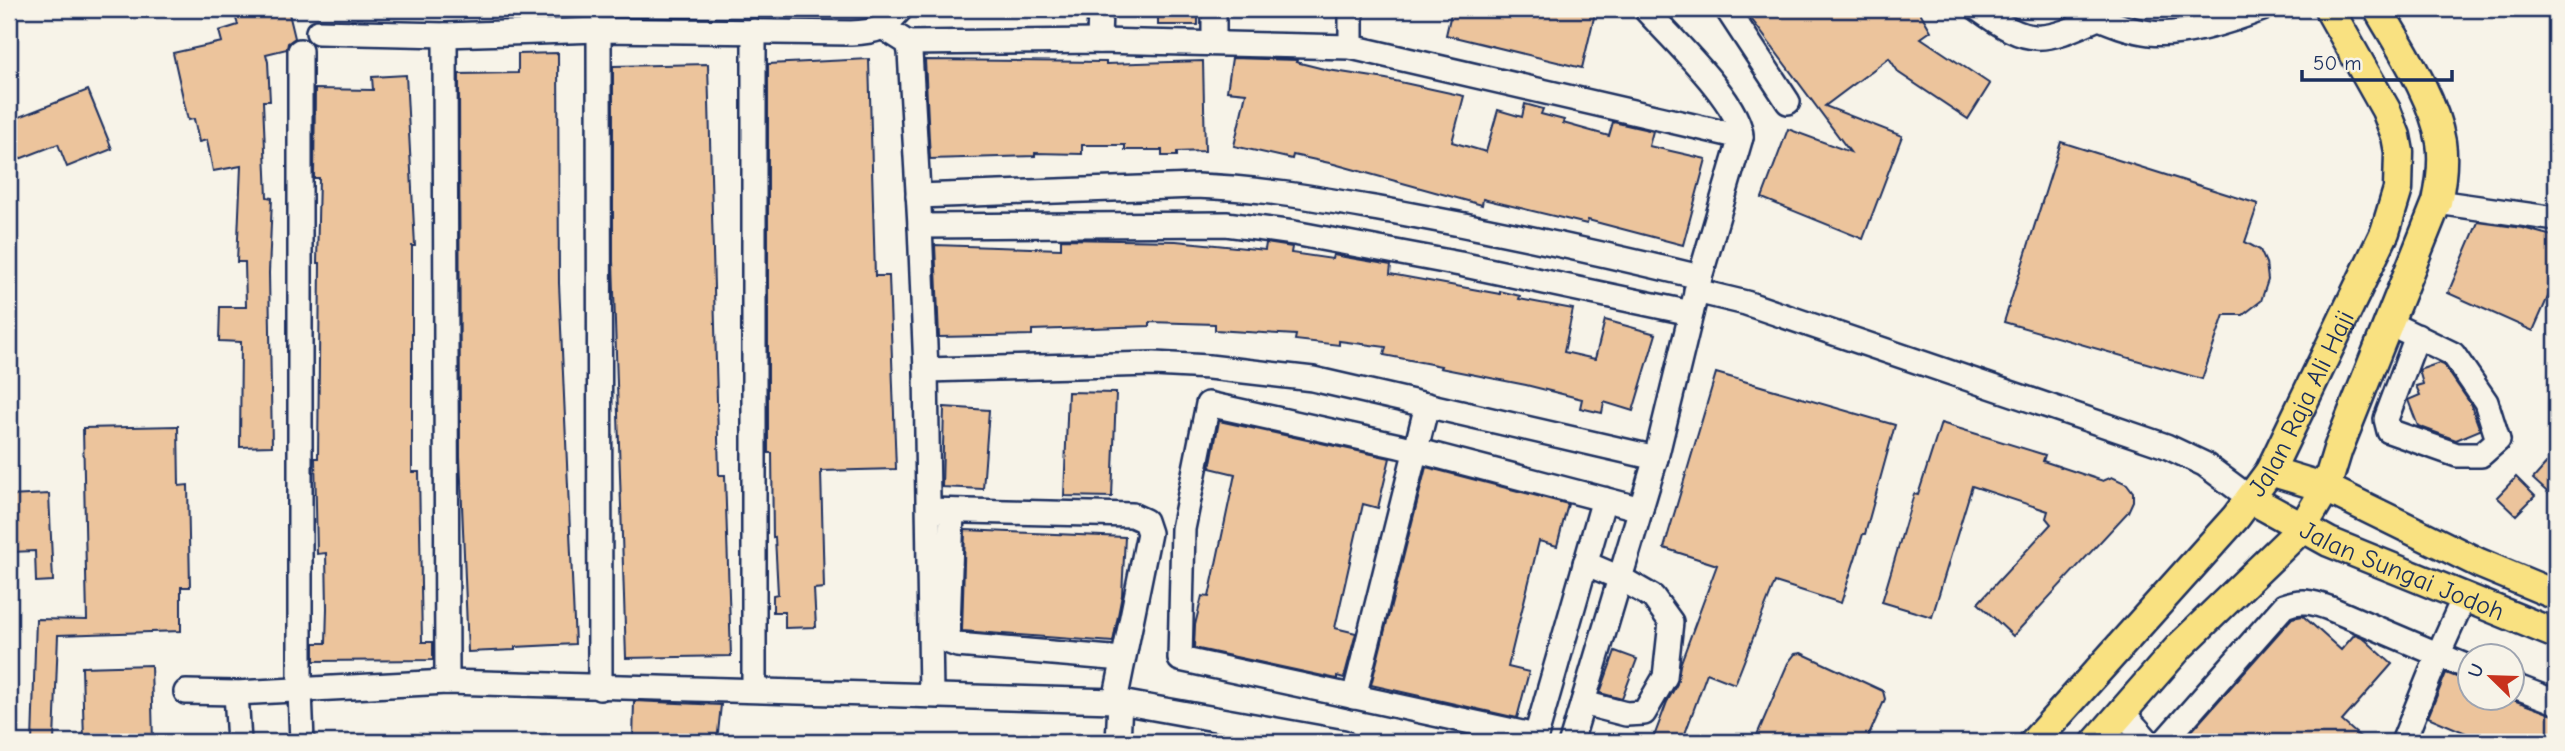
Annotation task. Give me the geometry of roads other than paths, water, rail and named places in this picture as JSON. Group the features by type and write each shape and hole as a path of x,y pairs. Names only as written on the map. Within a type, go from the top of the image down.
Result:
{"main road":[{"name":"Jalan Raja Ali Haji","path":"2034,742 2251,499 2270,471 2385,232 2398,189 2399,152 2396,136 2386,110 2329,9"},
{"name":"Jalan Raja Ali Haji","path":"2096,742 2180,646 2302,528 2326,488 2338,449 2437,202 2442,166 2438,131 2420,82 2378,9"},
{"name":"Jalan Sungai Jodoh","path":"2270,471 2326,488 2479,563 2556,595"},
{"name":"Jalan Sungai Jodoh","path":"2251,499 2329,542 2556,634"}],"street":[{"path":"318,32 445,35 598,30 850,33 884,28 901,9"},
{"path":"1099,41 1100,9"},
{"path":"1214,9 1214,42"},
{"path":"1351,9 1351,47"},
{"path":"1727,9 1788,102"},
{"path":"1978,9 2000,26 2017,34 2039,39 2058,36 2098,18"},
{"path":"2077,9 2136,31 2153,34 2234,20 2262,9"},
{"path":"1571,742 1656,458 1696,294 1741,137 1739,121 1720,93 1653,11"},
{"path":"884,28 908,43 1214,42 1351,47 1741,137"},
{"path":"598,30 600,688"},
{"path":"754,31 754,689"},
{"path":"445,35 447,682"},
{"path":"908,43 926,370 931,695"},
{"path":"300,51 302,742"},
{"path":"918,196 1196,186 1289,193 1462,224 1696,294"},
{"path":"2437,202 2556,219"},
{"path":"920,226 1226,224 1294,233 1422,257 1746,303 2166,446 2204,464 2251,499"},
{"path":"2389,323 2417,336 2453,355 2486,402 2498,440 2481,455 2457,455 2389,431 2386,419 2417,336"},
{"path":"926,370 1154,364 1209,367 1313,379 1656,458"},
{"path":"1604,499 1536,736 1180,659 1183,529 1208,404 1415,450 1604,499 1641,509"},
{"path":"1354,697 1427,405"},
{"path":"929,510 1141,517 1148,526 1149,533 1123,659 1117,702 1118,742"},
{"path":"952,511 948,628 951,644 1123,659"},
{"path":"1583,703 1626,714 1644,713 1665,677 1671,622 1653,597 1620,578 1585,563"},
{"path":"2412,739 2438,655 2465,596"},
{"path":"2164,742 2284,606 2295,601 2312,602 2329,608 2456,662"},
{"path":"186,692 300,691 447,682 600,688 754,689 1117,702 1338,742"},
{"path":"2526,690 2556,702"},
{"path":"236,693 239,742"},
{"path":"2123,713 2149,742"}]}
